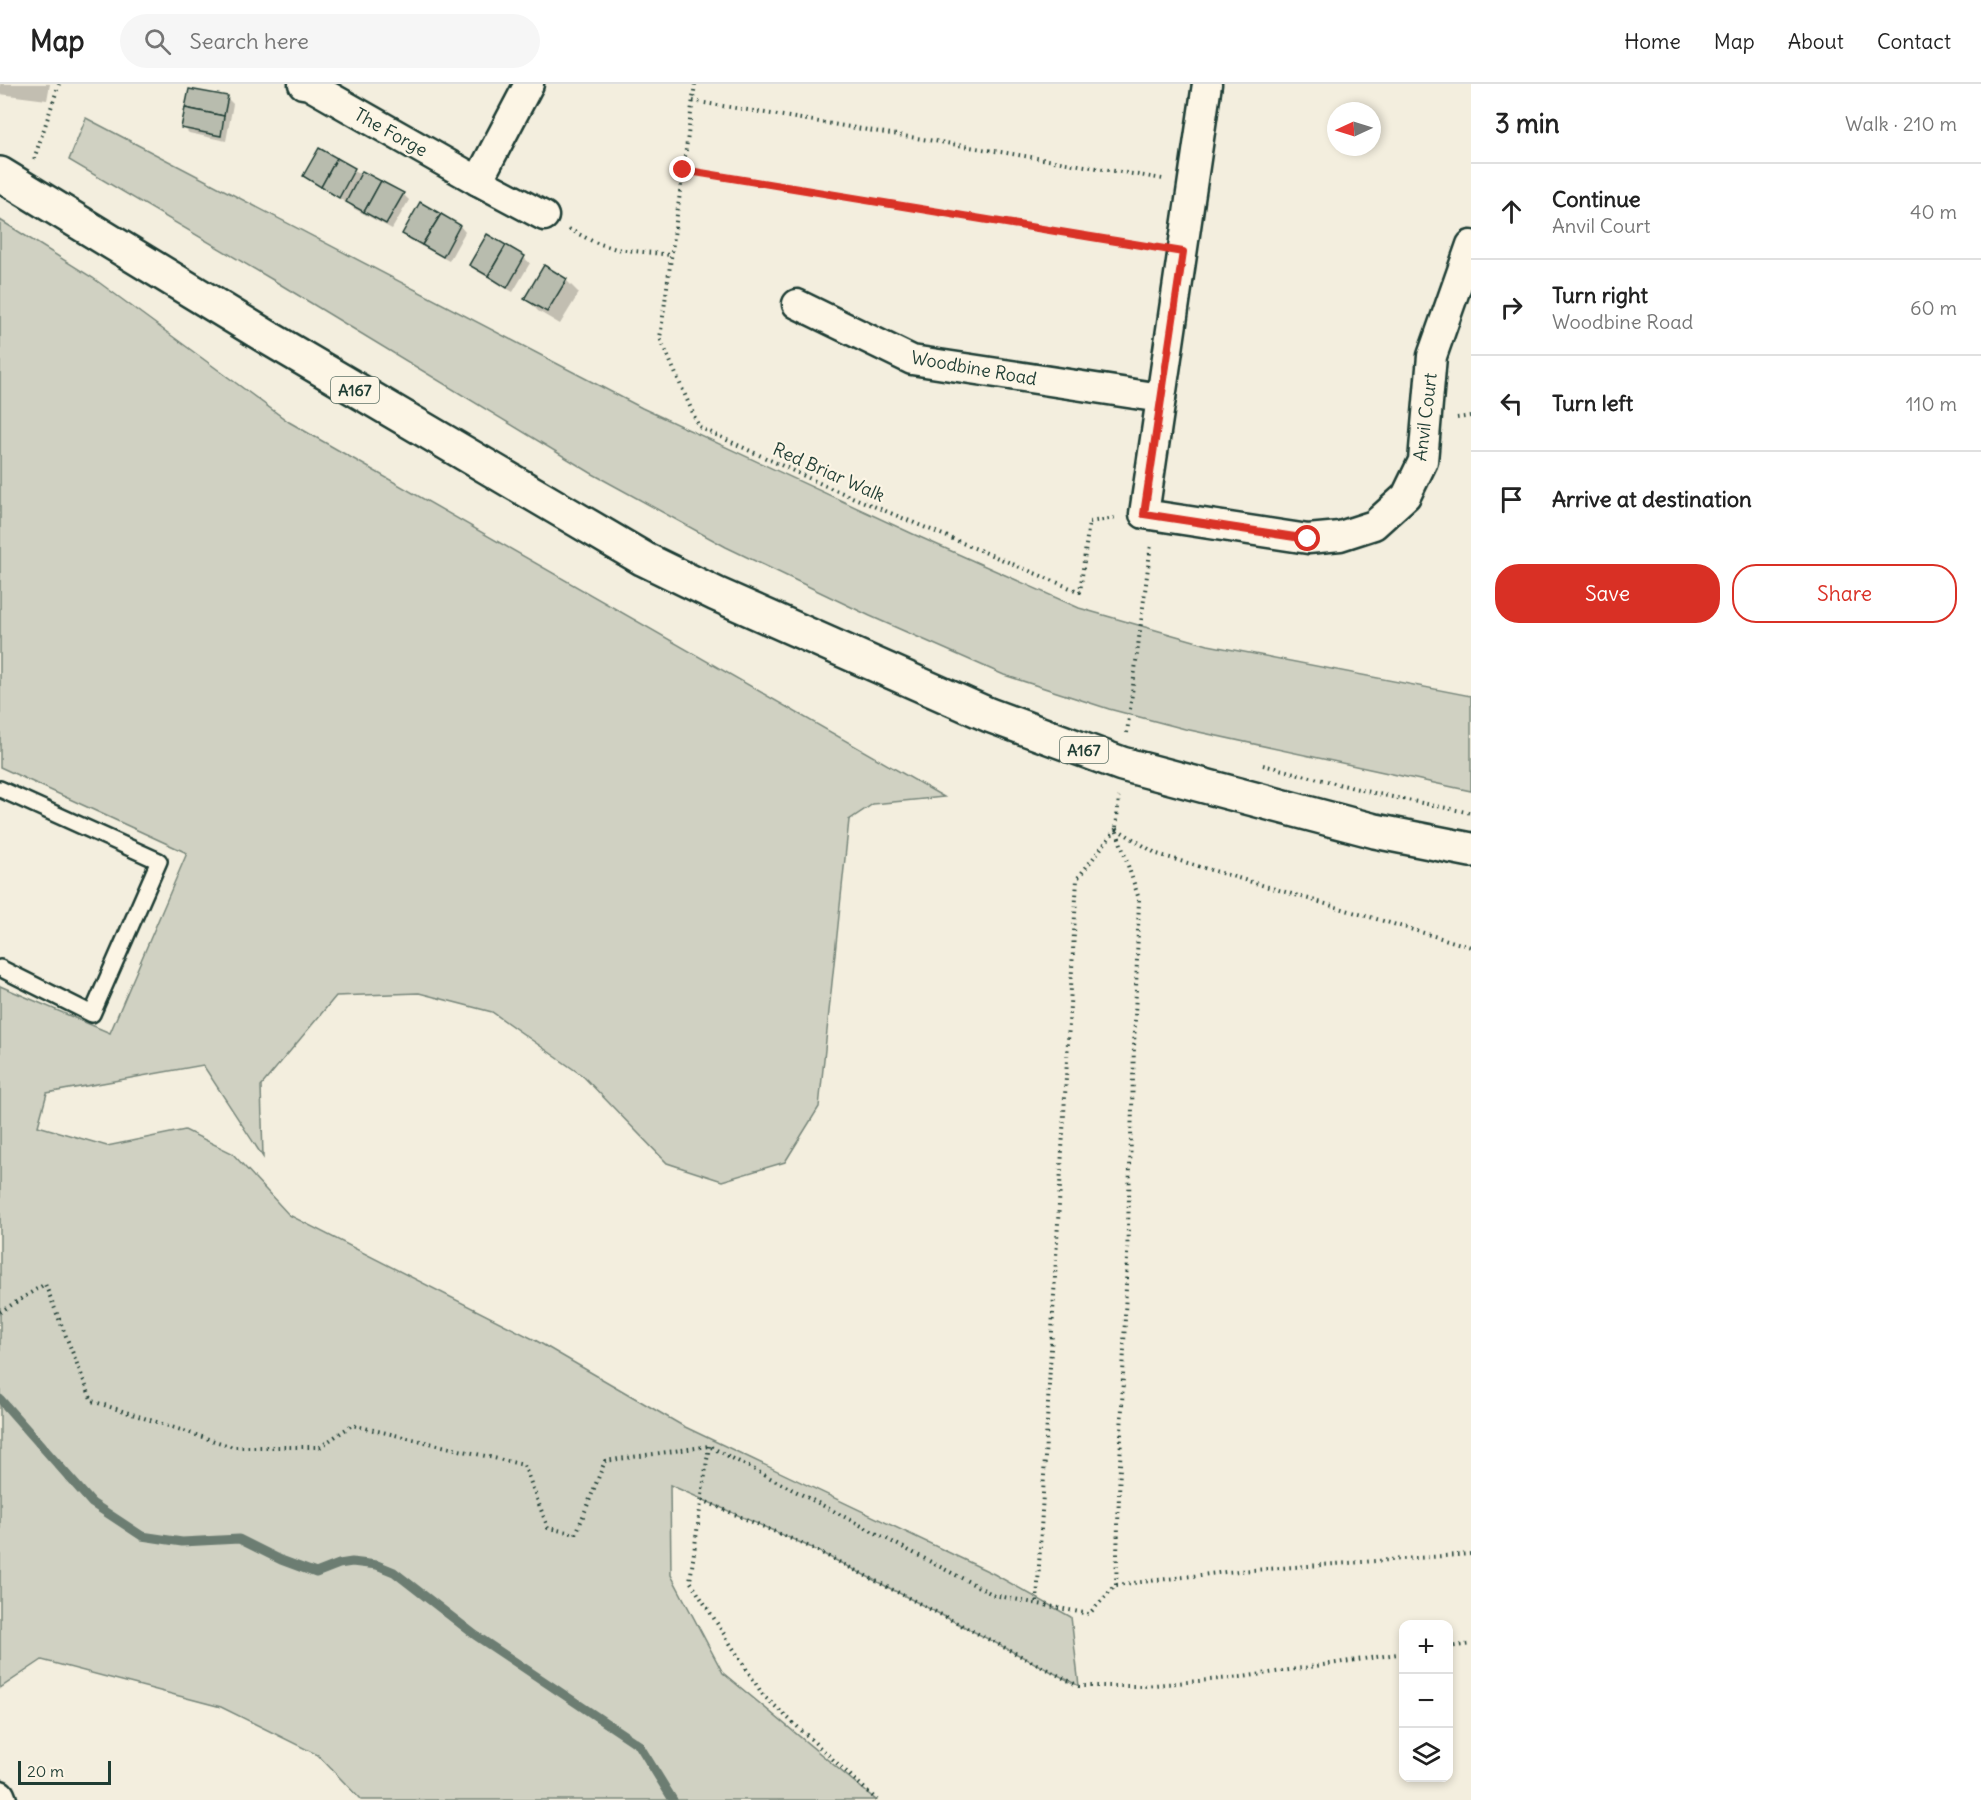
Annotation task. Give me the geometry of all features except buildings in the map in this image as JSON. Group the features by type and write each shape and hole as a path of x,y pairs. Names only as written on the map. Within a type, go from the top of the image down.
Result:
{"highway":[{"name":"A167","path":"0,174 267,338 644,559 716,594 989,714 1122,764 1375,831 1471,850"}],"street":[{"name":"The Forge","path":"303,84 544,216"},
{"path":"478,181 529,84"},
{"path":"1149,515 1161,398 1207,84"},
{"name":"Anvil Court","path":"1149,515 1308,539 1340,536 1374,525 1406,496 1423,461 1432,356 1471,245"},
{"name":"Woodbine Road","path":"797,304 912,360 1161,398"},
{"path":"0,1795 2,1800"}],"lane":[{"path":"0,789 159,861 92,1014 0,968"}],"path":[{"path":"34,160 59,84"},
{"name":"Red Briar Walk","path":"695,84 660,338 699,427 828,487 1080,592 1089,522 1149,515"},
{"path":"693,101 1193,184"},
{"path":"683,170 1183,252"},
{"path":"594,242 616,249 670,255"},
{"path":"1116,1585 1139,898 1116,829 1149,515"},
{"path":"1116,727 1127,731"},
{"path":"1253,763 1378,794 1471,813"},
{"path":"1116,829 1156,854 1471,947"},
{"path":"1037,1602 1077,879 1116,829"},
{"path":"0,1312 45,1284 92,1401 233,1447 320,1447 352,1425 525,1465 548,1528 576,1534 605,1461 710,1446 994,1595 1089,1614 1116,1585 1226,1572 1471,1554"},
{"path":"710,1446 690,1581 763,1695 877,1800"},
{"path":"702,1500 810,1547 1079,1686 1144,1686 1242,1677 1399,1654"},
{"path":"1453,1646 1471,1644"}],"shaded area":[{"path":"86,118 642,408 1079,608 1208,645 1471,696 1471,791 1185,729 1109,709 1004,675 870,616 726,547 591,473 273,280 69,160"},
{"path":"0,220 93,278 289,422 944,797 873,804 849,820 819,1107 785,1162 722,1181 667,1163 583,1076 492,1012 419,993 336,996 261,1086 263,1157 203,1065 47,1093 38,1126 107,1146 185,1130 232,1153 289,1215 535,1340 683,1426 994,1574 1071,1617 1079,1686 810,1547 670,1485 671,1575 723,1673 876,1800 361,1800 318,1755 221,1707 42,1660 0,1688 0,986 110,1033 187,853 0,767"}],"waterway":[{"path":"0,1399 92,1503 142,1536 182,1542 239,1539 281,1560 316,1573 339,1564 352,1562 377,1565 394,1572 475,1635 639,1745 673,1800"}],"route":[{"path":"683,170 1183,252 1144,514 1308,539"}]}
